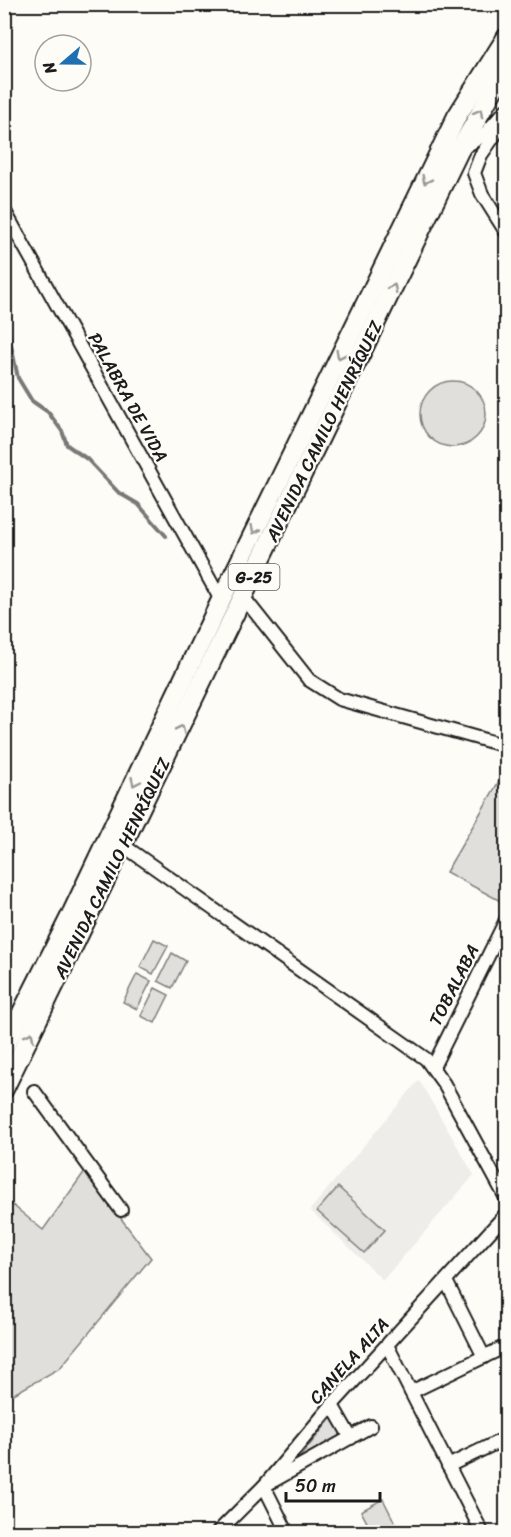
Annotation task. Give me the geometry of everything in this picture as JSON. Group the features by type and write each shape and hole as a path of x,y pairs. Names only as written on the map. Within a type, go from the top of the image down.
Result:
{"main road":[{"name":"AVENIDA CAMILO HENRÍQUEZ","path":"4,1048 74,909 221,600 457,116 507,38"},
{"name":"AVENIDA CAMILO HENRÍQUEZ","path":"4,1089 124,846 459,151 507,67"}],"street":[{"path":"459,151 484,135 507,110"},
{"path":"507,119 481,155 474,173 482,194 507,232"},
{"name":"PALABRA DE VIDA","path":"4,210 221,600"},
{"path":"244,598 309,680 339,699 507,746"},
{"path":"124,846 188,894 418,1052 433,1067 507,1198"},
{"name":"TOBALABA","path":"433,1067 507,920"},
{"path":"34,1091 121,1210"},
{"name":"CANELA ALTA","path":"218,1533 264,1486 332,1406 507,1214"},
{"path":"446,1281 484,1357"},
{"path":"387,1345 482,1533"},
{"path":"411,1392 502,1348"},
{"path":"332,1406 351,1438"},
{"path":"287,1533 264,1486 371,1426"},
{"path":"448,1466 507,1438"}],"shaded area":[{"path":"453,381 466,384 476,391 483,401 486,414 483,427 476,437 466,444 453,447 440,444 430,437 423,427 420,414 423,401 430,391 440,384"},
{"path":"506,769 506,904 446,872"},
{"path":"154,939 168,946 153,974 140,967"},
{"path":"172,953 186,961 172,988 158,981"},
{"path":"137,974 151,981 137,1009 123,1002"},
{"path":"155,988 169,995 155,1023 141,1016"},
{"path":"419,1080 474,1175 383,1280 310,1210"},
{"path":"85,1171 151,1258 60,1368 5,1399 4,1198 43,1230"},
{"path":"338,1187 385,1230 364,1253 317,1211"},
{"path":"333,1416 346,1437 291,1468"},
{"path":"383,1499 397,1527 386,1532 372,1532 361,1511"}],"waterway":[{"path":"4,312 18,378 32,401 48,412 62,431 67,445 87,459 119,493 138,504 166,536"}]}
